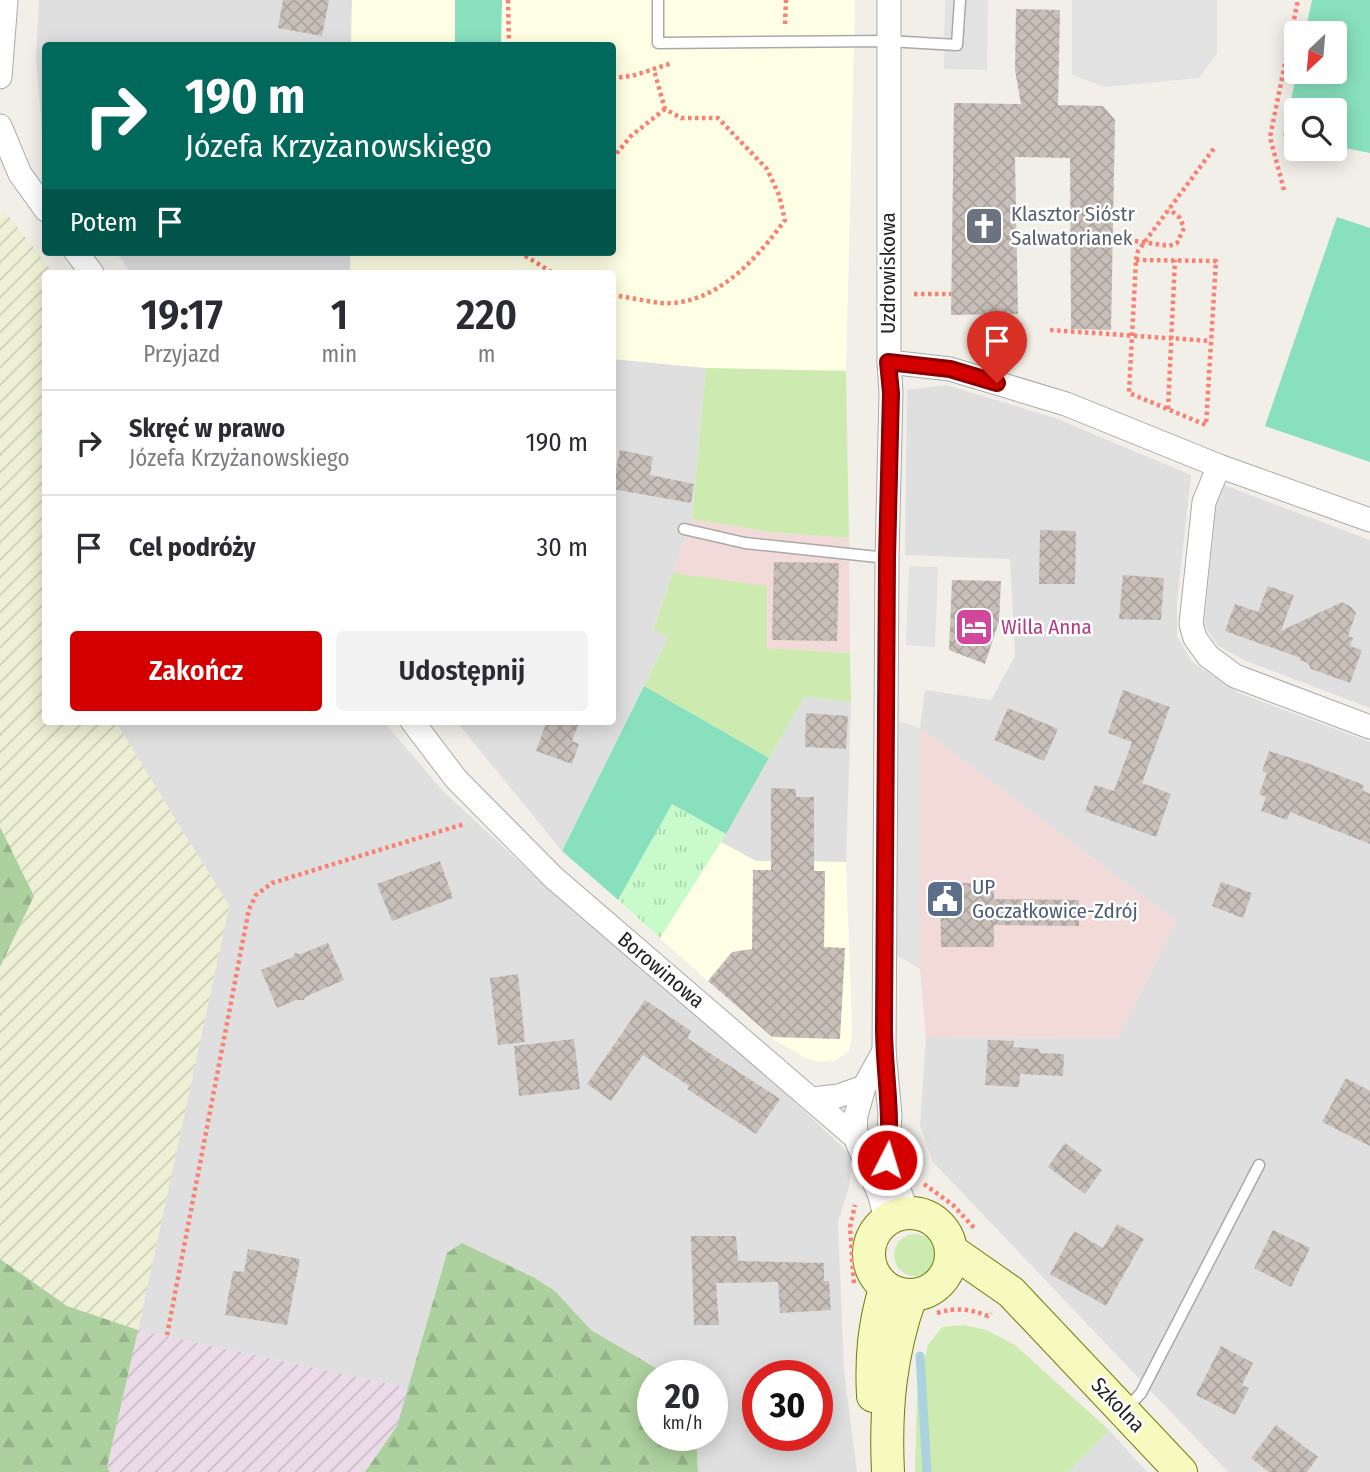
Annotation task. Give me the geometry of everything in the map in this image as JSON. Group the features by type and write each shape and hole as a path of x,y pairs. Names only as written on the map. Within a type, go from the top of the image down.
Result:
{"street":[{"path":"0,77 6,0"},
{"name":"Uzdrowiskowa","path":"887,1160 890,1115 884,1051 887,558 891,393 888,362 889,0"},
{"path":"0,126 4,153 42,204"},
{"path":"79,256 90,270"},
{"path":"888,362 950,369 1066,404 1219,466 1370,520"},
{"path":"1219,466 1204,502 1191,624 1195,638 1208,656 1235,676 1370,727"},
{"name":"Borowinowa","path":"415,725 456,779 485,810 588,908 814,1099 855,1137 875,1145 887,1160"},
{"name":"Uzdrowiskowa","path":"855,1137 856,1115 864,1087 884,1051"},
{"path":"814,1099 838,1096 864,1087"},
{"path":"855,1137 880,1196 897,1217"},
{"path":"887,1160 897,1217"},
{"path":"888,1472 886,1434 873,1402 875,1323 936,1286 949,1263 948,1238 942,1227 920,1214 897,1217 877,1229 868,1254 870,1267 876,1278 909,1301"},
{"name":"Szkolna","path":"949,1263 1000,1304 1054,1338"},
{"name":"Szkolna","path":"949,1263 1011,1292 1181,1472"}],"lane":[{"path":"658,0 658,43 888,41 957,45 960,0"},
{"path":"684,529 744,543 887,558"},
{"path":"1124,1412 1141,1393 1259,1165"}],"path":[{"path":"508,0 509,42"},
{"path":"1284,190 1269,137 1298,0"},
{"path":"616,77 654,70 674,62 688,43"},
{"path":"616,296 663,303 700,298 735,276 766,246 785,220 779,195 766,169 718,118 681,118 665,109 654,70"},
{"path":"616,154 631,136 665,109"},
{"path":"1136,260 1216,261 1206,425 1129,393 1136,260 1138,251 1215,147"},
{"path":"1121,239 1168,246 1177,243 1184,228 1180,218 1170,209"},
{"path":"526,256 548,270"},
{"path":"532,260 535,256"},
{"path":"1168,410 1175,260"},
{"path":"888,295 951,293"},
{"path":"1050,330 1211,341"},
{"path":"167,1335 248,909 256,895 272,883 465,823 485,810"},
{"path":"909,1301 937,1313 951,1309 971,1309 988,1316 1000,1304"}],"shaded area":[{"path":"39,0 352,0 351,42 42,42 42,130 36,56"},
{"path":"352,0 855,0 846,371 706,368 616,359 616,270 350,270 350,256 616,256 616,42 351,42"},
{"path":"945,0 988,0 987,70 944,69"},
{"path":"1072,0 1217,0 1217,53 1199,78 1105,87 1072,75"},
{"path":"5,211 51,270 42,270 42,725 117,725 229,906 138,1330 67,1306 0,1259 0,967 34,896 0,827 0,217"},
{"path":"119,256 350,256 350,270 129,270"},
{"path":"616,359 706,368 692,519 653,629 668,637 562,851 459,725 616,725"},
{"path":"946,385 1055,418 1191,475 1177,603 1177,636 1192,662 1239,693 1370,742 1370,1472 1228,1472 933,1162 920,1125 926,1037 1118,1038 1176,921 920,728 925,690 991,700 1015,656 1010,559 905,555 907,390"},
{"path":"1221,484 1370,540 1370,708 1246,661 1218,646 1204,625 1217,498"},
{"path":"692,519 770,532 849,538 850,653 767,648 673,573"},
{"path":"909,566 938,567 935,647 906,645"},
{"path":"644,686 769,758 721,842 756,861 846,862 852,1031 850,1050 836,1060 820,1062 806,1058 774,1040 562,851"},
{"path":"805,696 851,702 846,862 756,861 720,842"},
{"path":"899,721 920,728 920,969 895,954"},
{"path":"117,725 386,725 443,791 557,897 768,1077 851,1155 850,1183 838,1222 844,1371 857,1472 698,1472 697,1451 728,1451 728,1360 642,1360 591,1330 555,1291 533,1277 462,1243 447,1253 408,1388 138,1330 229,906"},
{"path":"920,728 1176,921 1118,1038 926,1037 920,969"},
{"path":"138,1330 408,1388 397,1426 365,1472 110,1472 107,1467"},
{"path":"1109,1430 1147,1472 1068,1472"}],"green space":[{"path":"455,0 502,0 501,42 455,42"},
{"path":"1312,0 1370,0 1370,153 1347,148 1347,98 1291,98 1294,84 1348,84 1348,21 1308,21"},
{"path":"1337,217 1370,228 1370,462 1265,426"},
{"path":"706,368 846,371 849,538 770,532 692,519"},
{"path":"673,573 767,586 767,648 850,653 851,702 805,696 769,758 644,686 668,637 653,630"},
{"path":"644,686 769,758 726,834 672,804 618,900 562,851"},
{"path":"672,803 726,834 660,938 618,900"},
{"path":"0,827 34,896 0,967"},
{"path":"915,1234 930,1240 936,1255 930,1270 915,1276 900,1270 894,1255 900,1240"},
{"path":"462,1243 533,1277 555,1291 591,1330 642,1360 637,1360 637,1451 697,1451 698,1472 365,1472 397,1426 447,1253"},
{"path":"0,1259 67,1306 138,1330 107,1467 110,1472 0,1472"},
{"path":"964,1325 986,1330 1015,1345 1109,1430 1068,1472 915,1472 917,1394 928,1345 942,1327"}],"building":[{"path":"283,0 329,0 322,36 278,28"},
{"name":"Klasztor Sióstr Salwatorianek","path":"1016,9 1060,10 1058,105 1103,106 1115,120 1111,330 1071,329 1070,158 1015,157 1018,314 951,315 954,103 1021,104 1015,70"},
{"path":"620,450 653,457 650,475 694,484 691,503 616,490"},
{"path":"1040,530 1076,531 1075,584 1039,584"},
{"path":"774,562 839,563 837,641 772,640"},
{"path":"1123,575 1164,578 1161,620 1119,619"},
{"name":"Willa Anna","path":"952,580 1001,581 999,621 985,664 949,650"},
{"path":"1268,586 1294,595 1281,631 1342,602 1351,607 1356,613 1348,636 1353,638 1350,646 1362,650 1350,683 1311,669 1301,658 1225,631 1235,604 1258,612"},
{"path":"1123,690 1170,707 1142,783 1171,794 1156,837 1085,811 1095,785 1114,791 1132,742 1108,733"},
{"path":"1008,708 1058,729 1044,761 994,740"},
{"path":"806,713 848,716 846,749 805,747"},
{"path":"546,725 578,725 572,741 579,744 572,764 536,751"},
{"path":"1269,751 1364,785 1362,790 1370,794 1370,844 1290,812 1287,820 1261,811 1266,797 1259,794 1267,773 1262,771"},
{"path":"771,788 796,789 796,797 814,797 814,871 825,871 824,947 845,948 840,1039 772,1037 708,981 732,952 752,949 753,870 771,870"},
{"path":"440,861 453,898 392,921 377,884"},
{"path":"1221,882 1252,893 1243,918 1212,906"},
{"path":"940,883 994,883 994,899 1079,900 1079,926 994,925 994,947 941,947"},
{"path":"328,943 344,980 305,997 304,1000 296,1000 277,1008 261,970 293,957 295,953 301,954"},
{"path":"518,974 525,1042 498,1045 490,978"},
{"path":"645,1000 691,1031 687,1038 780,1099 756,1134 687,1089 689,1086 643,1055 611,1101 587,1084"},
{"path":"574,1039 580,1089 519,1096 514,1046"},
{"path":"988,1040 1014,1041 1013,1047 1039,1049 1040,1053 1064,1054 1063,1076 1020,1074 1019,1087 985,1085"},
{"path":"1346,1078 1370,1091 1370,1146 1322,1122"},
{"path":"1065,1143 1102,1170 1085,1194 1048,1167"},
{"path":"1117,1224 1144,1239 1106,1306 1050,1274 1074,1231 1103,1248"},
{"path":"1273,1230 1310,1248 1291,1287 1254,1268"},
{"path":"691,1236 736,1236 738,1261 824,1263 824,1281 829,1281 831,1310 780,1313 778,1282 716,1283 719,1325 694,1325"},
{"path":"248,1249 300,1259 287,1325 225,1315 233,1271 244,1272"},
{"path":"1221,1346 1253,1363 1242,1385 1249,1388 1235,1415 1196,1395"},
{"path":"1276,1425 1318,1457 1307,1472 1269,1472 1251,1458"}],"waterway":[{"path":"920,1356 927,1472"}],"place":[{"name":"Klasztor Sióstr Salwatorianek","path":"984,226"},
{"name":"Willa Anna","path":"974,627"},
{"name":"UP Goczałkowice-Zdrój","path":"945,899"}],"route":[{"path":"887,1160 890,1115 884,1027 887,558 891,393 888,362 950,369 997,383"}]}
